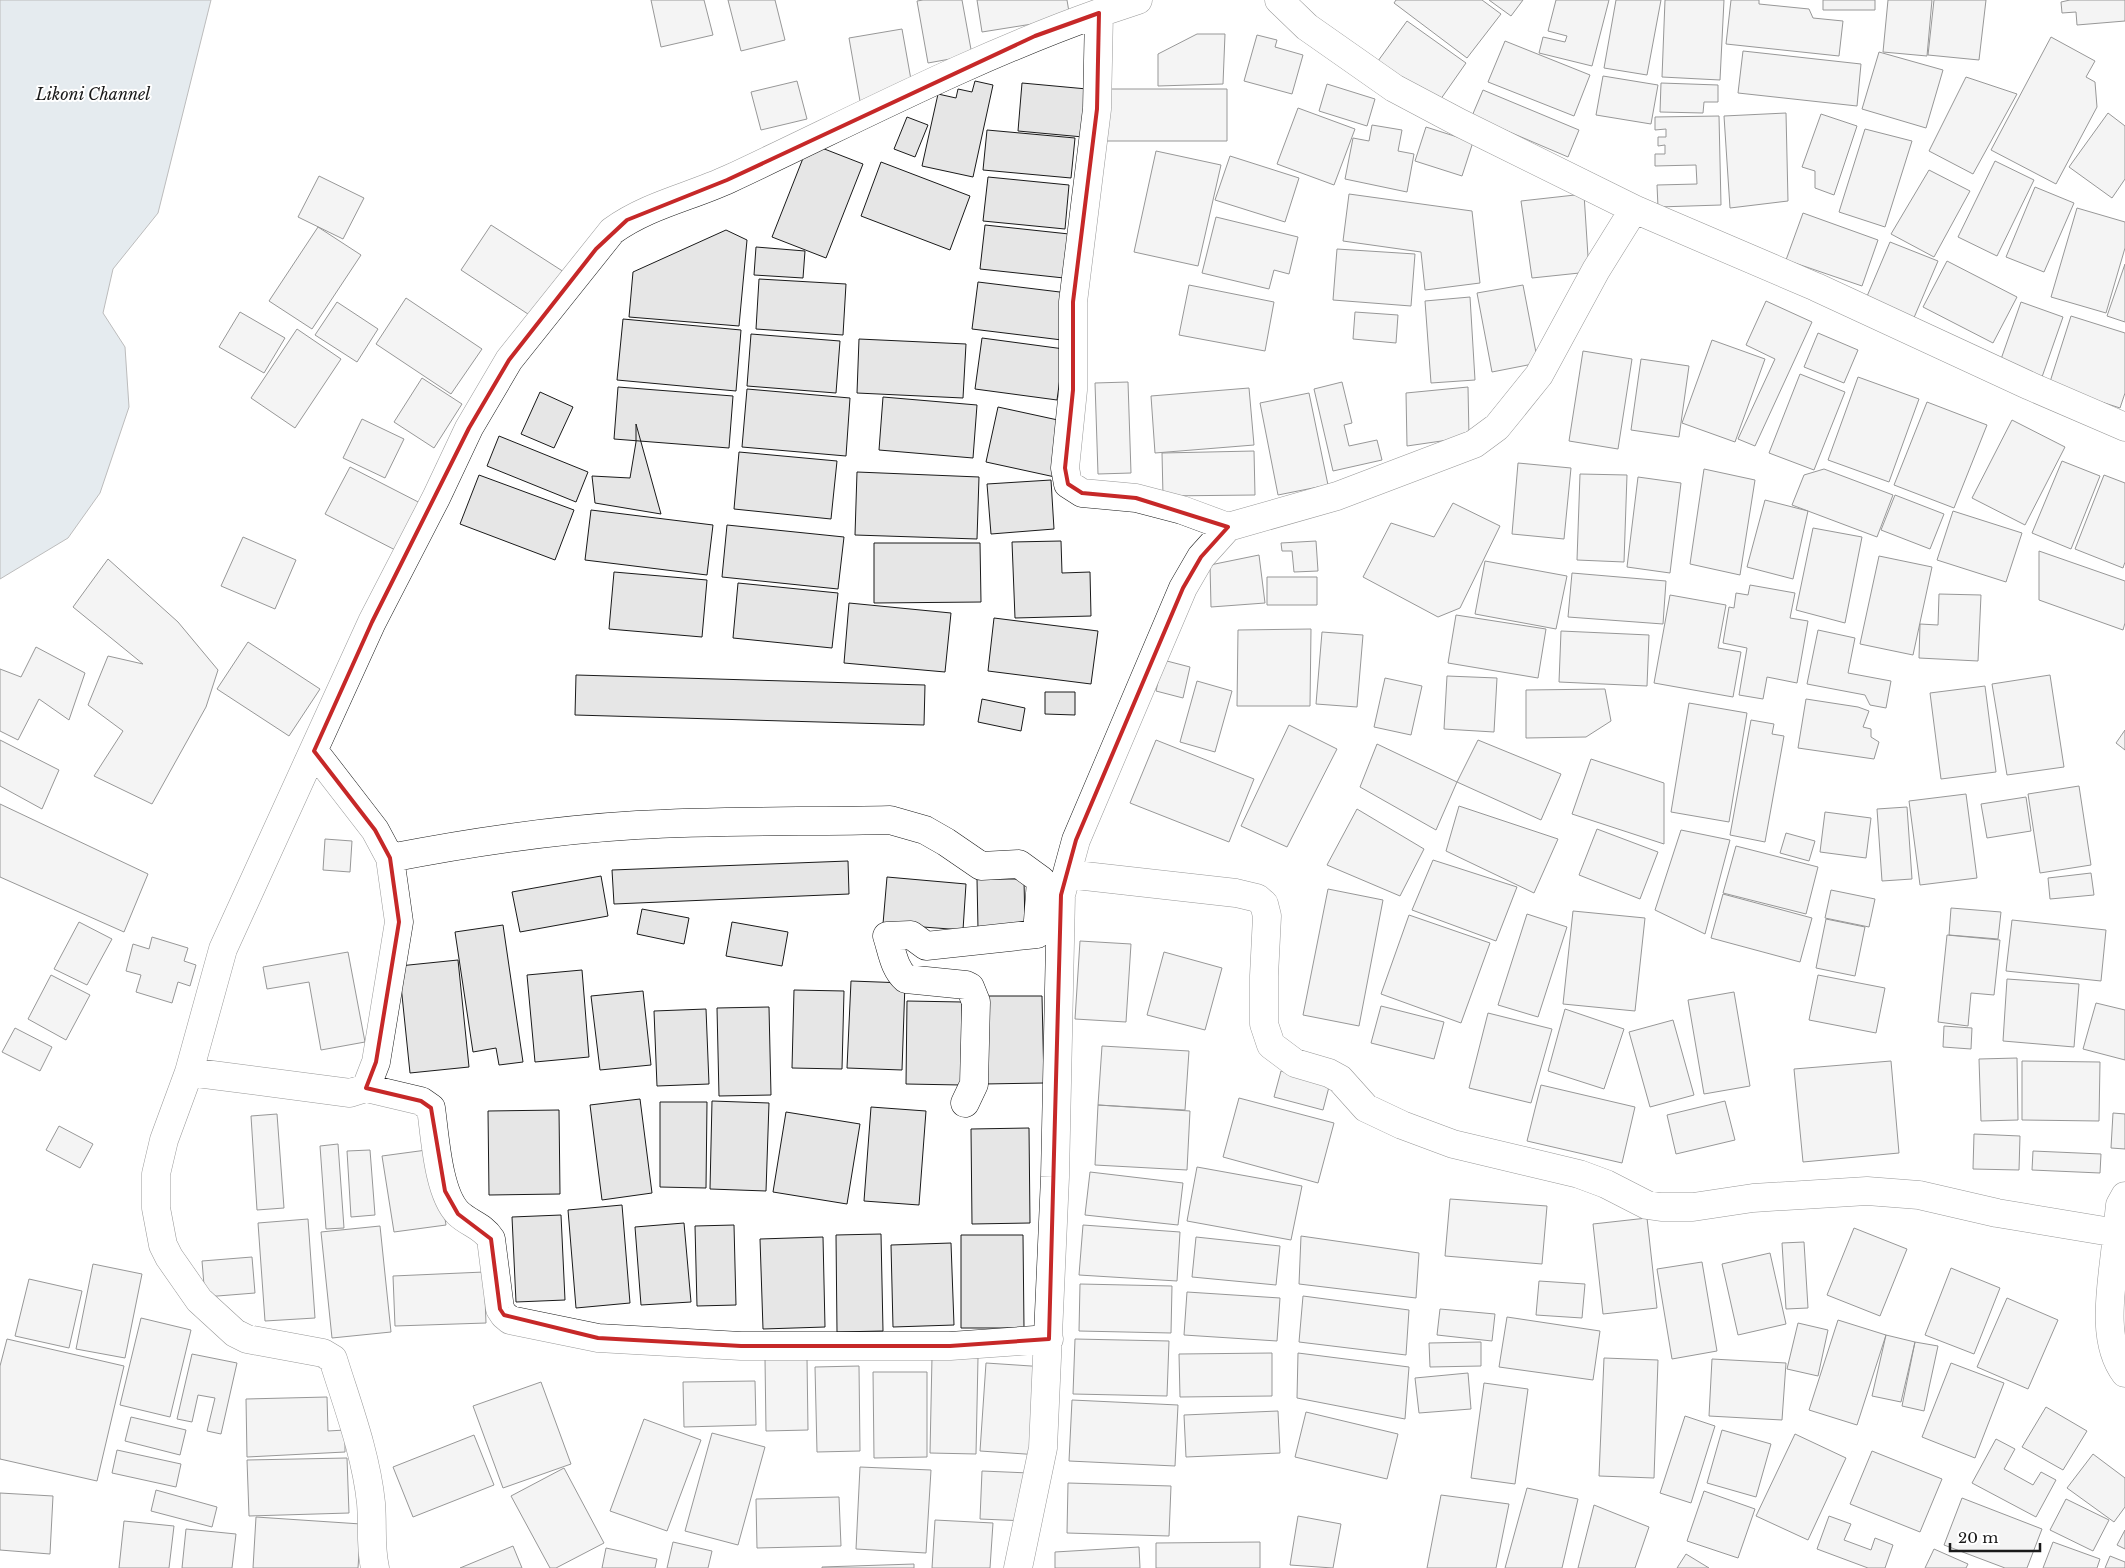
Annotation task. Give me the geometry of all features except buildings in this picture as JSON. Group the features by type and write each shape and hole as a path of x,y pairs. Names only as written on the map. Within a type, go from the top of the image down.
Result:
{"street":[{"path":"375,1568 371,1542 371,1504 364,1458 333,1360 323,1353 259,1343 235,1333 189,1288 163,1245 156,1208 156,1174 164,1140 189,1072 223,949 372,622 436,498 469,428 509,360 612,231 627,220 656,206 727,180 1035,36 1138,0"},
{"path":"1279,0 1307,27 1394,88 1460,123 1634,209 1807,283 2030,386 2125,427"},
{"path":"1099,14 1097,109 1073,302 1073,390 1065,468 1068,484 1082,492 1136,498 1182,510 1228,527"},
{"path":"1018,1568 1043,1448 1049,1338 1062,917 1061,895 1076,840 1183,588 1201,557 1228,527 1337,496 1474,444 1497,427 1539,375 1596,270 1634,209"},
{"path":"314,752 375,830 390,858 399,922 376,1062 366,1088"},
{"path":"390,858 455,845 542,833 638,825 890,820 925,830 981,866 1019,864 1041,880 1037,934"},
{"path":"1067,874 1236,893 1257,898 1264,904 1267,916 1264,1024 1271,1045 1295,1063 1329,1073 1340,1079 1366,1108 1453,1144 1579,1174 1606,1184 1647,1205 1661,1207 1693,1207 1753,1198 1867,1191 1919,1195 2006,1215 2117,1234"},
{"path":"965,1104 974,1084 976,1002 972,992 966,986 906,978 899,973 887,936 911,935 926,946 1037,934 1062,917"},
{"path":"189,1072 350,1093 366,1088 421,1100 431,1108 445,1191 458,1214 484,1230 491,1239 500,1309 510,1320 598,1338 741,1346 950,1346 1049,1338"},
{"path":"2125,1196 2120,1205 2109,1330 2112,1347 2125,1373"}],"highlighted area":[{"path":"1099,13 1097,109 1073,302 1073,390 1065,468 1068,484 1082,493 1136,498 1228,527 1201,557 1183,588 1076,840 1061,895 1049,1339 950,1346 741,1346 598,1338 504,1315 500,1309 491,1239 458,1214 445,1191 431,1108 421,1101 366,1088 376,1062 399,922 390,858 375,830 314,751 372,622 469,428 509,360 540,319 596,249 627,220 727,180 1035,36"}],"water":[{"name":"Likoni Channel","path":"0,0 211,0 158,213 113,269 103,313 125,347 129,407 100,493 68,538 0,579"}]}
